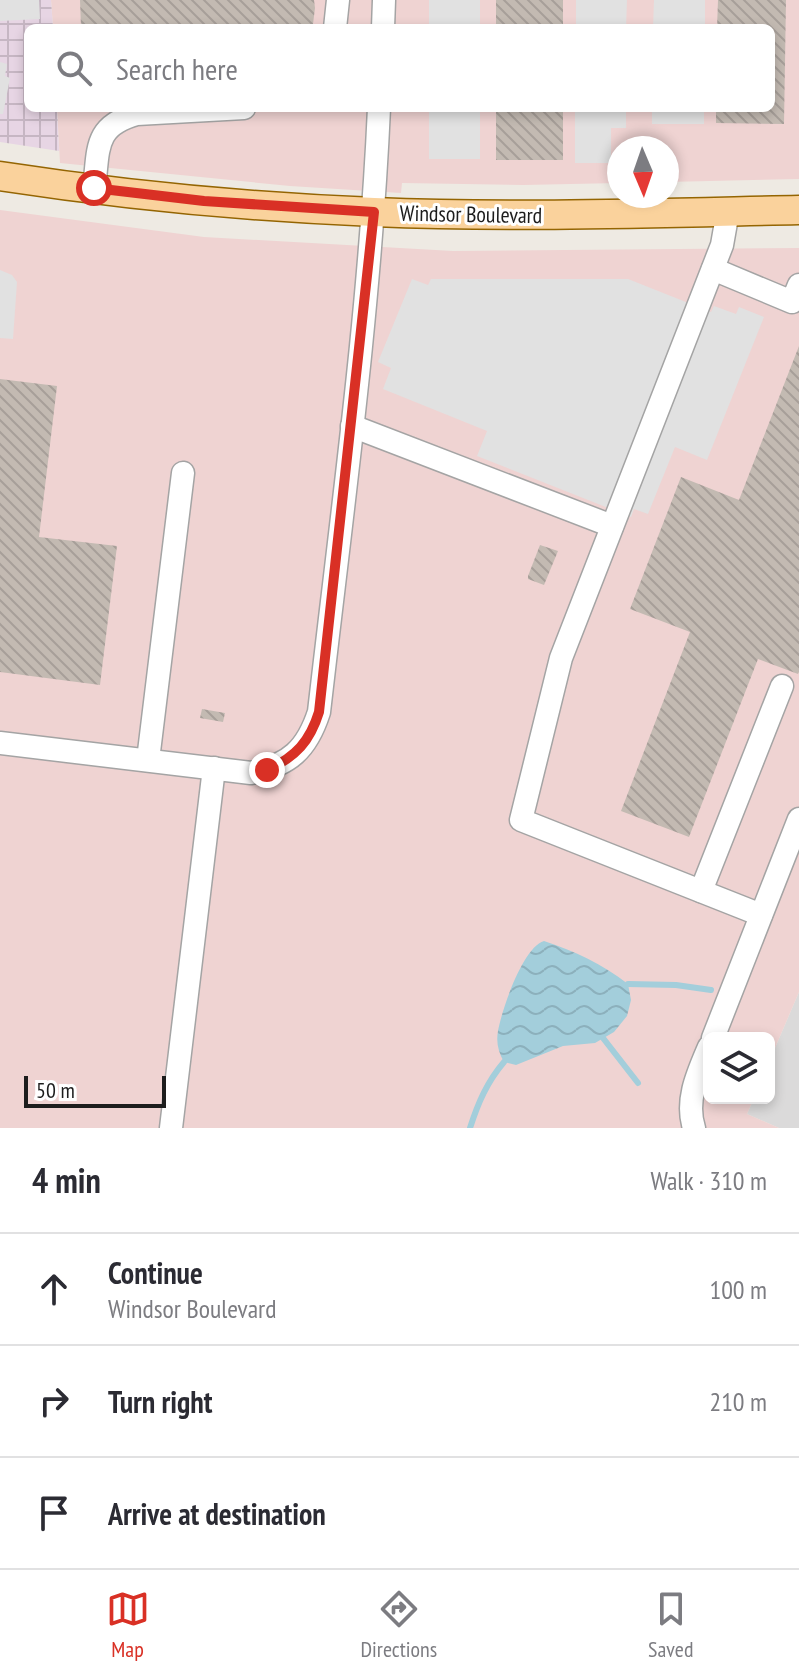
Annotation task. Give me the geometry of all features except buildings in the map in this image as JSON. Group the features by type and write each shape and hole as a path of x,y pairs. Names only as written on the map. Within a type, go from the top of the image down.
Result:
{"main road":[{"name":"Windsor Boulevard","path":"0,176 204,201 374,212 556,214 799,210"}],"lane":[{"path":"335,24 338,0"},
{"path":"383,24 384,0"},
{"path":"94,188 100,137 108,127 120,118 137,114 173,112"},
{"path":"0,743 251,773 284,762 301,749 313,732 319,712 352,426 374,212 379,112"},
{"path":"728,211 722,245 561,658 521,820 761,915"},
{"path":"713,269 792,302 799,285"},
{"path":"352,426 612,526"},
{"path":"148,760 183,473"},
{"path":"701,891 782,686"},
{"path":"171,1128 214,768"},
{"path":"715,1032 799,819"},
{"path":"694,1128 691,1101 703,1062"}],"shaded area":[{"path":"0,0 51,0 53,24 24,24 24,112 57,112 59,151 0,142"},
{"path":"0,0 39,0 40,19 0,21"},
{"path":"51,0 799,0 799,179 679,182 679,136 607,136 607,183 402,183 401,193 290,186 60,163 57,112 775,112 775,24 53,24"},
{"path":"429,0 480,0 480,24 429,24"},
{"path":"576,0 627,0 626,24 576,24"},
{"path":"654,0 705,0 705,24 653,24"},
{"path":"0,62 7,64 5,76 10,78 3,114 0,114"},
{"path":"429,112 480,112 480,159 429,159"},
{"path":"575,112 626,112 626,128 611,128 611,136 607,136 607,163 575,163"},
{"path":"652,112 704,112 704,124 652,124"},
{"path":"0,210 204,237 453,251 799,248 799,992 775,1048 775,1032 703,1032 703,1104 751,1104 747,1114 779,1128 0,1128"},
{"path":"0,270 12,275 17,282 13,339 0,338"},
{"path":"412,279 428,285 431,279 628,279 711,312 714,306 736,314 739,307 764,317 707,460 675,447 648,514 634,509 631,517 477,456 487,431 383,389 391,368 378,362"},
{"path":"799,992 799,1128 779,1128 747,1114 751,1104 775,1104 775,1048"}],"water":[{"path":"544,941 588,959 628,984 631,1000 627,1016 614,1032 595,1043 563,1046 516,1065 504,1062 497,1039 504,1008 521,966 536,946"}],"waterway":[{"path":"628,984 676,985 711,990"},
{"path":"603,1038 638,1083"},
{"path":"470,1128 484,1093 504,1062"}],"route":[{"path":"94,188 204,201 374,212 319,712 313,732 301,749 267,770"}]}
